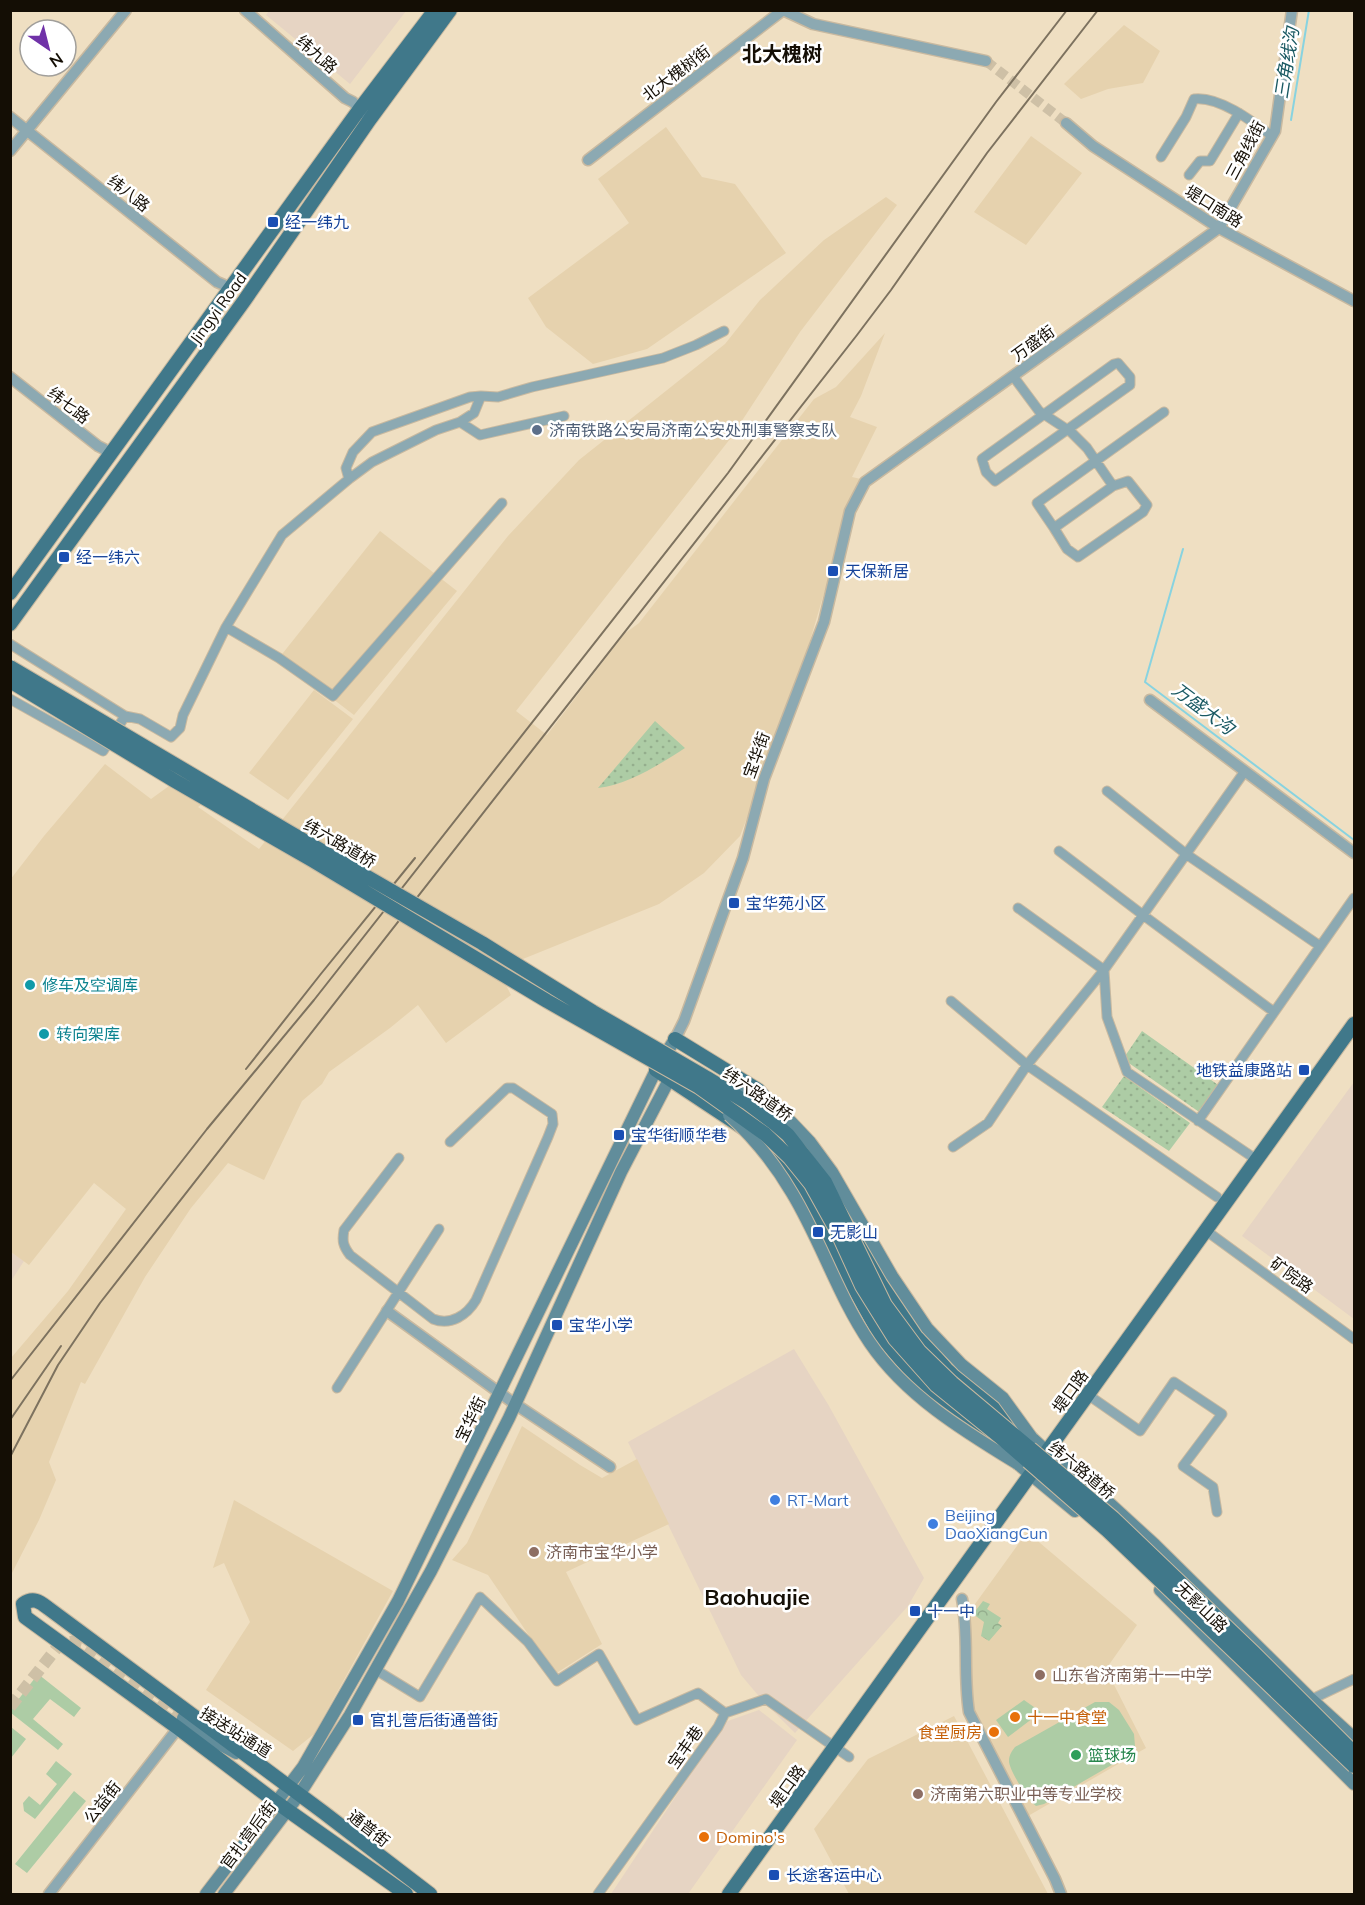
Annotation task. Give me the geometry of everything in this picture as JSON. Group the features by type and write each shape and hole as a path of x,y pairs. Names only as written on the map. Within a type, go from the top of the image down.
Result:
{"main road":[{"name":"Jingyi Road","path":"10,593 359,110 435,10"},
{"name":"Jingyi Road","path":"10,624 244,301 370,119 450,10"},
{"name":"纬六路道桥","path":"10,667 703,1083 765,1134 790,1158 811,1184 836,1229 862,1286 895,1339 936,1385 999,1436 1107,1530 1354,1766"},
{"name":"纬六路道桥","path":"10,681 537,995 703,1083 746,1102 774,1123 788,1135 825,1182 885,1305 934,1368 1113,1518 1253,1652 1354,1753"},
{"name":"堤口路","path":"738,1894 1034,1476 1221,1201 1257,1160 1354,1024"},
{"name":"堤口路","path":"1049,1454 1094,1399 1354,1038"},
{"name":"宝华街","path":"294,1791 303,1767 398,1601 656,1070 675,1039"},
{"name":"宝华街","path":"281,1806 350,1714 444,1546 515,1404 621,1172 670,1078 675,1039"},
{"path":"675,1039 758,1090 820,1162 901,1305 927,1346 947,1370 1032,1438"},
{"path":"656,1070 764,1141 795,1182 882,1338 930,1393 1018,1464"},
{"name":"无影山路","path":"703,1083 747,1095 791,1122 810,1142 832,1172 892,1276 927,1328 962,1365 1003,1398 1032,1438 1084,1480 1155,1545 1311,1699 1354,1738"},
{"name":"无影山路","path":"703,1083 774,1165 792,1193 848,1307 870,1343 892,1371 927,1402 968,1433 1034,1476 1101,1533 1354,1784"},
{"name":"通普街","path":"406,1894 281,1806 181,1723 25,1617 23,1604 29,1599 36,1600 48,1608 430,1894"},
{"name":"接送站通道","path":"181,1723 271,1773"},
{"name":"堤口路","path":"729,1894 838,1750"},
{"name":"官扎营后街","path":"206,1894 281,1806"},
{"name":"官扎营后街","path":"224,1894 281,1806"}],"street":[{"path":"10,151 118,10"},
{"path":"10,142 25,129 126,10"},
{"name":"纬九路","path":"245,10 370,119"},
{"name":"三角线街","path":"1219,228 1275,131 1292,10"},
{"path":"783,11 813,24 986,61"},
{"name":"北大槐树街","path":"588,160 783,11"},
{"path":"1161,157 1186,117 1194,99 1203,98 1239,113 1272,136"},
{"path":"1189,174 1200,160 1210,161 1239,113"},
{"name":"纬八路","path":"10,117 218,282 225,285 229,291"},
{"name":"堤口南路","path":"1066,123 1093,146 1219,228 1354,301"},
{"name":"万盛街","path":"865,482 1219,228"},
{"path":"349,479 346,468 353,452 372,432 470,397 498,397 532,387 663,358 724,331"},
{"path":"1118,363 1125,368 1130,377 1130,385 995,481 992,479 986,472 981,459 1044,414 1114,364 1118,363"},
{"path":"1013,376 1029,400 1044,414 1067,429 1087,448 1113,486"},
{"name":"纬七路","path":"10,377 109,455"},
{"path":"10,644 125,716 140,719 171,737 180,728 183,715 226,627 282,535 372,462 436,430 460,422 474,413 481,396"},
{"path":"1054,528 1113,486 1128,481 1147,505 1143,512 1078,557 1067,549 1037,502 1164,412"},
{"path":"460,422 480,435 564,416"},
{"name":"宝华街","path":"675,1039 684,1021 742,858 764,778 824,622 850,512 865,482"},
{"path":"226,627 279,658 333,696 502,503"},
{"path":"10,699 103,751 125,716"},
{"path":"1150,700 1354,853"},
{"path":"953,1147 988,1123 1027,1065 1104,970 1245,771"},
{"path":"1107,791 1186,854 1320,946"},
{"path":"1059,851 1274,1012"},
{"path":"1198,1121 1354,898"},
{"path":"1018,908 1104,970"},
{"path":"1104,970 1107,1017 1127,1072 1257,1160"},
{"path":"951,1001 1027,1065 1221,1201"},
{"path":"399,1158 344,1230 342,1240 350,1255 433,1318 442,1322 469,1311 476,1299 548,1137 553,1124 552,1114 513,1088 507,1088 450,1142"},
{"path":"337,1388 439,1229"},
{"name":"矿院路","path":"1212,1235 1354,1339"},
{"path":"387,1311 500,1394 610,1467"},
{"path":"1094,1399 1140,1431 1174,1382 1222,1414 1183,1466 1213,1487 1217,1512"},
{"path":"376,1670 420,1697 480,1597 528,1642 557,1681 599,1654 637,1720 698,1693 725,1713 766,1700 838,1750"},
{"path":"962,1599 966,1621 965,1667 969,1712 1046,1860 1061,1894"},
{"path":"1287,1715 1311,1699 1354,1679"},
{"name":"宝丰巷","path":"598,1894 718,1727 725,1713"},
{"name":"公益街","path":"49,1894 181,1723"}],"shaded area":[{"path":"269,11 406,11 350,84 266,15"},
{"path":"1124,25 1160,51 1143,83 1108,89 1081,99 1064,84"},
{"path":"666,127 702,177 735,184 786,253 647,349 593,364 546,327 528,298 629,223 598,179"},
{"path":"1031,136 1082,173 1026,245 974,212"},
{"path":"886,197 897,205 800,332 730,439 516,711 547,735 624,634 639,623 814,399 836,387 885,333 861,396 850,417 877,427 852,477 861,479 792,702 740,836 704,873 659,904 498,969 511,995 446,1043 418,1005 329,1072 322,1084 302,1101 264,1180 228,1163 191,1208 145,1277 85,1384 81,1382 49,1462 56,1480 11,1575 11,1358 68,1291 126,1209 94,1183 29,1265 11,1252 10,880 105,764 151,799 187,773 208,800 198,807 259,849 508,536 579,460 725,344 760,300 824,240"},
{"path":"380,531 457,591 354,715 279,658"},
{"path":"314,690 353,719 288,800 249,773"},
{"path":"1354,1082 1354,1319 1242,1236"},
{"path":"11,1252 24,1261 11,1281"},
{"path":"794,1349 829,1406 924,1578 908,1606 795,1733 741,1675 628,1442"},
{"name":"济南市宝华小学","path":"522,1426 602,1478 637,1459 669,1524 566,1572 602,1644 555,1674 488,1575 452,1560 467,1543"},
{"path":"234,1500 393,1591 314,1734 293,1751 206,1690 250,1622 224,1563 213,1568"},
{"name":"山东省济南第十一中学","path":"1027,1532 1137,1625 1106,1669 1146,1748 1028,1816 972,1712 970,1611"},
{"path":"759,1710 797,1740 688,1894 611,1894 725,1722"},
{"name":"济南第六职业中等专业学校","path":"954,1716 1048,1894 849,1894 814,1829 868,1759"}],"green space":[{"path":"655,721 685,748 632,778 598,788"},
{"path":"1142,1031 1221,1087 1202,1114 1123,1059"},
{"path":"1124,1076 1190,1123 1169,1151 1102,1107"},
{"path":"983,1601 990,1604 987,1609 1001,1618 998,1623 1002,1626 989,1641 981,1636 984,1622 973,1614"},
{"path":"38,1674 81,1708 74,1717 50,1699 33,1719 63,1744 58,1750 11,1713 11,1709"},
{"path":"1024,1700 1041,1712 1008,1737 996,1720"},
{"path":"1095,1702 1109,1702 1119,1710 1134,1734 1135,1746 1129,1755 1044,1804 1036,1806 1012,1771 1009,1761 1012,1752 1015,1747"},
{"path":"11,1727 26,1739 11,1758"},
{"path":"56,1761 72,1774 35,1819 24,1811 23,1803 29,1796 40,1805 57,1784 46,1774"},
{"path":"74,1791 86,1801 27,1873 15,1864"}],"waterway":[{"name":"三角线沟","path":"1291,120 1309,10"},
{"name":"万盛大沟","path":"1183,549 1145,682 1354,840"},
{"name":"万盛大沟","path":"961,1663 961,1678"}],"tunnel":[{"path":"986,61 1066,123"},
{"path":"10,1707 56,1649 73,1642 84,1644 183,1718"}],"railway":[{"path":"10,1381 207,1129 314,1000 728,473 996,102 1067,10"},
{"path":"10,1457 58,1365 100,1303 857,335 987,153 1098,10"},
{"path":"246,1069 415,858"},
{"path":"10,1420 61,1346"}],"place":[{"name":"经一纬九","path":"273,222"},
{"name":"济南铁路公安局济南公安处刑事警察支队","path":"537,430"},
{"name":"经一纬六","path":"64,557"},
{"name":"天保新居","path":"833,571"},
{"name":"宝华苑小区","path":"734,903"},
{"name":"修车及空调库","path":"30,985"},
{"name":"转向架库","path":"44,1034"},
{"name":"地铁益康路站","path":"1304,1070"},
{"name":"宝华街顺华巷","path":"619,1135"},
{"name":"无影山","path":"818,1232"},
{"name":"宝华小学","path":"557,1325"},
{"name":"RT-Mart","path":"775,1500"},
{"name":"Beijing DaoXiangCun","path":"933,1524"},
{"name":"济南市宝华小学","path":"534,1552"},
{"name":"十一中","path":"915,1611"},
{"name":"山东省济南第十一中学","path":"1040,1675"},
{"name":"十一中食堂","path":"1015,1717"},
{"name":"官扎营后街通普街","path":"358,1720"},
{"name":"食堂厨房","path":"994,1732"},
{"name":"篮球场","path":"1076,1755"},
{"name":"济南第六职业中等专业学校","path":"918,1794"},
{"name":"Domino's","path":"704,1837"},
{"name":"长途客运中心","path":"774,1875"}],"district":[{"name":"北大槐树","path":"782,54"},
{"name":"Baohuajie","path":"757,1597"}]}
